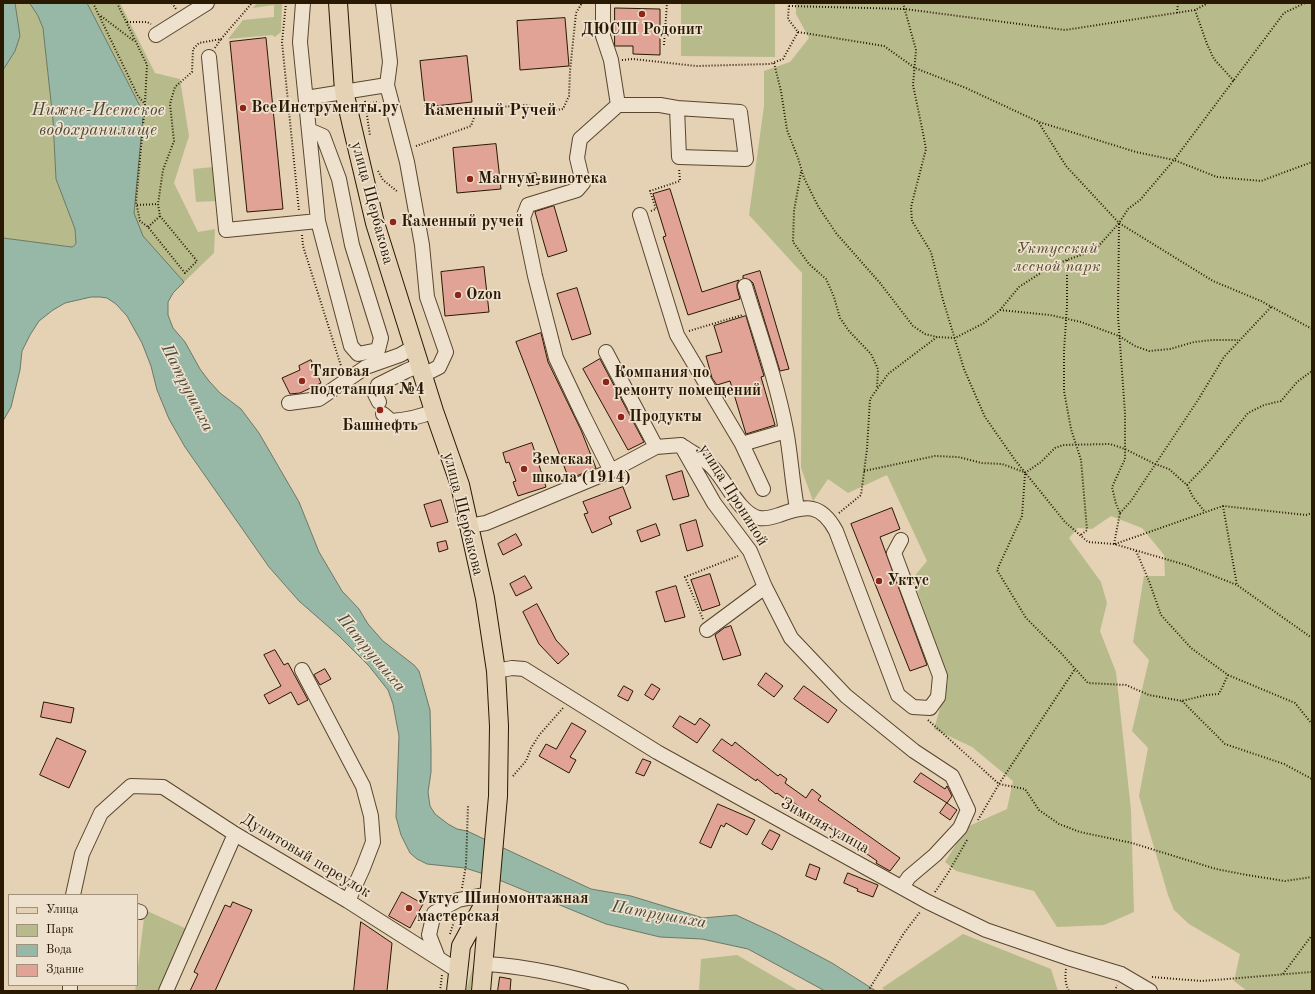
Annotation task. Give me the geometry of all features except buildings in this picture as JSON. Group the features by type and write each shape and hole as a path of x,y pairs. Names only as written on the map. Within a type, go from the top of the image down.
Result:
{"main road":[{"name":"улица Щербакова","path":"338,3 344,91 375,223 434,411 460,485 484,598 496,671 499,726 498,796 481,991"},
{"name":"улица Щербакова","path":"456,991 447,964 461,946 490,888"}],"street":[{"path":"159,32 207,3"},
{"path":"303,3 300,42 318,221 351,346 358,354 378,350 381,338 352,245 339,179 323,136 309,130"},
{"path":"384,3 396,62 387,85 407,162 422,245 427,297 446,352 438,367 406,371 378,385 375,394 381,408 392,421 421,416 434,411"},
{"path":"603,3 603,36 611,60 618,105"},
{"path":"209,57 226,230 318,221"},
{"path":"306,98 387,85"},
{"path":"611,471 556,358 535,276 523,218 528,206 577,190 584,183 577,158 580,139 618,105 660,105 677,108 740,112 746,159 679,157 677,108"},
{"path":"640,215 677,335 742,444 763,489"},
{"path":"745,286 778,397 786,431 792,484 797,508"},
{"path":"289,403 319,399 366,367 414,347"},
{"path":"606,352 656,447"},
{"path":"742,444 763,434 786,431"},
{"path":"681,445 714,468 748,514 760,518 772,517 797,508 805,508 817,510 830,520 836,531 898,695 913,707 930,708 938,697 940,676 894,553 901,540"},
{"name":"улица Прониной","path":"469,526 486,523 611,471 656,447 681,445 714,502 750,551 765,587 791,638 846,696 914,751 952,776 968,810 960,828 935,855 909,877 902,887"},
{"path":"707,630 765,587"},
{"name":"Зимняя улица","path":"496,671 512,668 524,669 657,752 928,902 986,930 1068,958 1121,974 1150,991"},
{"path":"302,670 363,786 371,816 373,842 348,901"},
{"name":"Дунитовый переулок","path":"73,894 82,854 101,813 131,786 163,787 235,834 348,901 447,964"},
{"path":"166,991 235,834"},
{"path":"447,964 429,935 434,912 458,900 490,888"},
{"path":"484,964 539,971 590,982 621,991"}],"path":[{"path":"93,3 138,96 145,104"},
{"path":"117,3 147,65 137,205 140,221 148,227 185,273 197,261 160,216 158,204 163,170 174,142 170,104 175,88 192,72 193,49 199,43 222,39 252,3"},
{"path":"414,147 471,126 477,109 525,105 556,110 563,109 569,96 576,13 582,3"},
{"path":"664,45 667,3"},
{"path":"789,3 788,19 798,32 884,46 915,68 966,88 1039,122 1136,152 1174,160 1217,177 1261,181 1312,162"},
{"path":"903,3 916,50 913,85 926,149 911,207 912,221 931,252 943,300 964,369 985,417 1025,473 1065,522 1088,542 1114,544 1136,550 1186,566 1237,586 1312,638"},
{"path":"1177,13 1178,3"},
{"path":"789,6 905,9 1065,30 1195,10 1208,3"},
{"path":"774,63 781,91 787,130 804,178 818,206 836,233 880,283 913,326 925,334 938,337 955,338 984,323 1000,310 1019,288 1053,265 1095,250 1119,223 1128,209 1140,200 1174,160 1284,13 1304,3"},
{"path":"1195,10 1206,44 1214,59 1234,81"},
{"path":"100,16 135,42"},
{"path":"127,22 147,22 159,32"},
{"path":"611,60 633,59 696,66 770,64 783,59 798,32"},
{"path":"363,89 371,142"},
{"path":"370,103 390,100"},
{"path":"1039,122 1066,166 1119,223 1213,282 1260,300 1312,329"},
{"path":"640,215 656,209 650,191 680,181 679,157"},
{"path":"377,169 383,180 398,192"},
{"path":"802,170 794,211 793,242 809,264 826,280 834,297 840,318 849,331 871,354 878,370 877,389"},
{"path":"137,205 158,204"},
{"path":"148,227 160,216"},
{"path":"1119,223 1118,316 1125,414 1125,459 1112,487 1120,513"},
{"path":"1067,260 1064,391 1071,428 1080,460 1087,530 1081,535"},
{"path":"1114,544 1120,513 1131,501 1198,400 1224,357 1271,307"},
{"path":"1000,310 1029,312 1066,318 1096,327 1108,333 1119,336 1135,346 1149,350 1170,349 1194,342 1239,340"},
{"path":"677,335 741,315"},
{"path":"830,520 861,495 867,449 870,399 888,374 938,337"},
{"path":"1187,485 1207,464 1248,414 1264,405 1280,400 1297,382 1312,371"},
{"path":"1205,512 1193,497 1187,485 1169,469 1155,464 1125,449 1110,444 1063,444 1055,448 1025,473 1022,516 997,570 1026,618 1088,683 1126,685 1149,695 1182,701 1206,695 1219,694 1228,675"},
{"path":"864,471 935,456 958,457 982,463 1002,464 1025,473"},
{"path":"1114,544 1223,506 1306,515 1312,513"},
{"path":"1223,506 1237,586"},
{"path":"1136,550 1161,615 1191,648 1228,675 1295,703 1312,724"},
{"path":"707,630 685,577 750,551"},
{"path":"975,825 999,784 1075,669"},
{"path":"1182,701 1225,744 1284,764 1312,779"},
{"path":"512,777 526,761 531,748 540,734 563,708 569,704 578,702"},
{"path":"913,707 999,784 1025,789 1039,810 1059,824 1080,832 1132,843 1216,869 1286,881 1312,877"},
{"path":"450,936 460,900 466,865 468,805"},
{"path":"868,991 904,933 948,873 968,839"},
{"path":"1283,974 1312,935"},
{"path":"1068,958 1065,975 1069,991"},
{"path":"440,991 447,964"},
{"path":"1150,977 1202,981 1312,972"}],"green space":[{"path":"15,3 30,3 43,28 53,120 56,179 75,229 76,243 72,247 3,238 3,70 15,51 20,36"},
{"path":"87,3 120,3 155,73 180,79 189,136 174,183 198,232 215,229 214,253 184,282 142,236 134,213 143,117 141,108"},
{"path":"257,3 282,3 281,32 275,37 272,35 228,39 243,20 274,17 274,5 253,8"},
{"path":"681,3 775,3 775,57 681,56"},
{"name":"Уктусский лесной парк","path":"796,3 1312,3 1312,991 1247,991 1234,981 1240,954 1189,924 1174,910 1168,895 1139,796 1148,748 1132,731 1149,660 1133,642 1144,576 1165,576 1164,555 1142,528 1111,516 1092,529 1078,528 1069,538 1101,582 1107,603 1100,631 1116,672 1131,810 1134,912 1104,925 1057,927 1034,891 956,871 945,862 967,827 1007,809 1013,781 972,747 934,729 948,681 913,578 927,561 887,475 848,493 828,479 813,501 801,468 802,273 749,215 764,106 764,71 790,62 809,38 796,14"},
{"path":"213,167 216,201 196,202 193,169"},
{"path":"145,910 189,930 162,991 135,991 136,986 138,986 138,967"},
{"path":"963,934 1051,969 1058,991 886,991 882,988"},
{"path":"737,955 799,991 699,991 701,959"},
{"path":"474,963 471,991 466,991"}],"water":[{"name":"Нижне-Исетское водохранилище","path":"3,3 15,3 20,36 15,51 3,70"},
{"name":"Нижне-Исетское водохранилище","path":"30,3 87,3 141,108 143,117 134,213 143,236 184,282 173,293 168,302 168,315 173,328 185,342 200,369 209,381 220,393 241,409 259,433 299,502 319,552 342,591 359,609 368,624 383,641 414,665 419,671 430,710 431,772 428,792 430,806 435,814 457,829 467,831 591,889 631,896 703,918 736,915 777,934 832,963 876,991 825,991 748,949 702,939 660,937 606,924 487,875 465,868 427,864 417,859 410,853 401,835 396,817 399,736 393,704 388,690 369,666 339,636 299,601 269,567 185,447 169,419 157,390 151,366 142,343 127,316 116,304 107,298 91,297 65,303 39,321 22,351 20,370 11,407 3,421 3,238 72,247 76,243 75,229 56,179 53,120 43,28"}],"place":[{"name":"ДЮСШ Родонит","path":"642,14"},
{"name":"ВсеИнструменты.ру","path":"243,108"},
{"name":"Магнум-винотека","path":"470,179"},
{"name":"Каменный ручей","path":"393,222"},
{"name":"Ozon","path":"458,295"},
{"name":"Тяговая подстанция №4","path":"302,381"},
{"name":"Компания по ремонту помещений","path":"606,382"},
{"name":"Башнефть","path":"380,410"},
{"name":"Продукты","path":"621,417"},
{"name":"Земская школа (1914)","path":"524,469"},
{"name":"Уктус","path":"879,581"},
{"name":"Уктус Шиномонтажная мастерская","path":"409,908"}],"district":[{"name":"Каменный Ручей","path":"490,111"}],"water label":[{"name":"Патрушиха","path":"187,388"},
{"name":"Патрушиха","path":"371,653"},
{"name":"Патрушиха","path":"659,915"}]}
